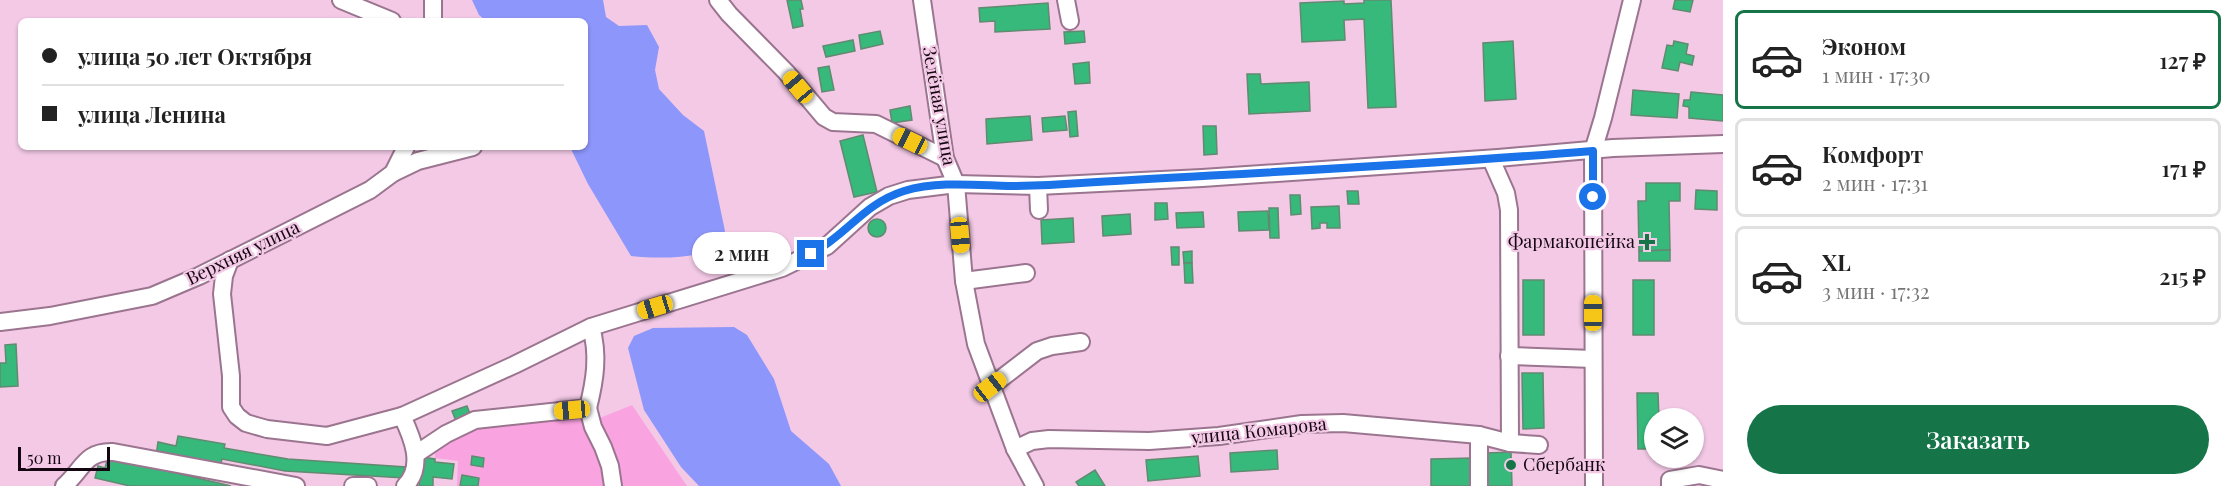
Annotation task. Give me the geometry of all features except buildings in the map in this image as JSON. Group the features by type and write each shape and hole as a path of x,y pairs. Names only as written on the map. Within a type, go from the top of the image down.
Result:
{"street":[{"path":"341,0 385,18"},
{"path":"433,0 433,18"},
{"path":"718,0 786,72 824,117 833,123 876,124 945,158"},
{"name":"Зелёная улица","path":"922,0 945,158 956,184 964,281 976,344 990,387 1015,449 1035,486"},
{"path":"1066,0 1070,21"},
{"path":"1594,486 1593,151 1604,118 1632,0"},
{"path":"230,260 224,276 222,294 231,376 231,407 246,423 267,429 327,435 402,416 591,327 782,268 827,246 870,207 889,196 908,190 956,184 1038,186 1202,178 1491,159 1613,148 1723,144"},
{"path":"393,173 404,150"},
{"name":"Верхняя улица","path":"0,322 50,316 152,296 199,276 370,190 393,173 418,161 461,150"},
{"path":"1491,159 1506,193 1509,210 1510,443"},
{"path":"1038,186 1039,210"},
{"path":"964,281 1026,273"},
{"path":"199,276 217,285 222,294"},
{"path":"591,327 596,345 596,365 588,408 592,427 610,466 613,486"},
{"path":"990,387 1037,351 1052,346 1081,342"},
{"path":"1509,356 1593,359"},
{"path":"416,454 446,434 475,420 588,408"},
{"path":"402,416 416,454 413,474 405,486"},
{"name":"улица Комарова","path":"1015,449 1032,441 1049,439 1149,441 1219,436 1312,424 1343,423 1479,435 1510,443 1539,445"},
{"path":"1479,435 1479,486"},
{"path":"64,486 76,476 86,460 100,452 113,452 296,486"},
{"path":"80,486 86,460"},
{"path":"1670,483 1699,475 1723,480"},
{"path":"353,486 368,486"}],"shaded area":[{"path":"632,405 687,486 457,486 458,461 435,458 435,447 476,424 595,420"}],"water":[{"path":"472,0 603,0 606,17 619,26 647,25 659,47 655,70 659,89 683,115 704,131 725,231 715,251 673,257 631,256 588,184 571,150 588,150 588,18 482,18"},
{"path":"734,327 747,335 774,379 791,431 829,464 841,486 699,486 681,467 644,410 628,348 634,336 653,328"}],"place":[{"name":"Фармакопейка","path":"1647,242"},
{"name":"Сбербанк","path":"1511,465"}],"route":[{"path":"811,254 827,246 870,207 889,196 908,190 956,184 1038,186 1202,178 1593,151 1593,197"}]}
